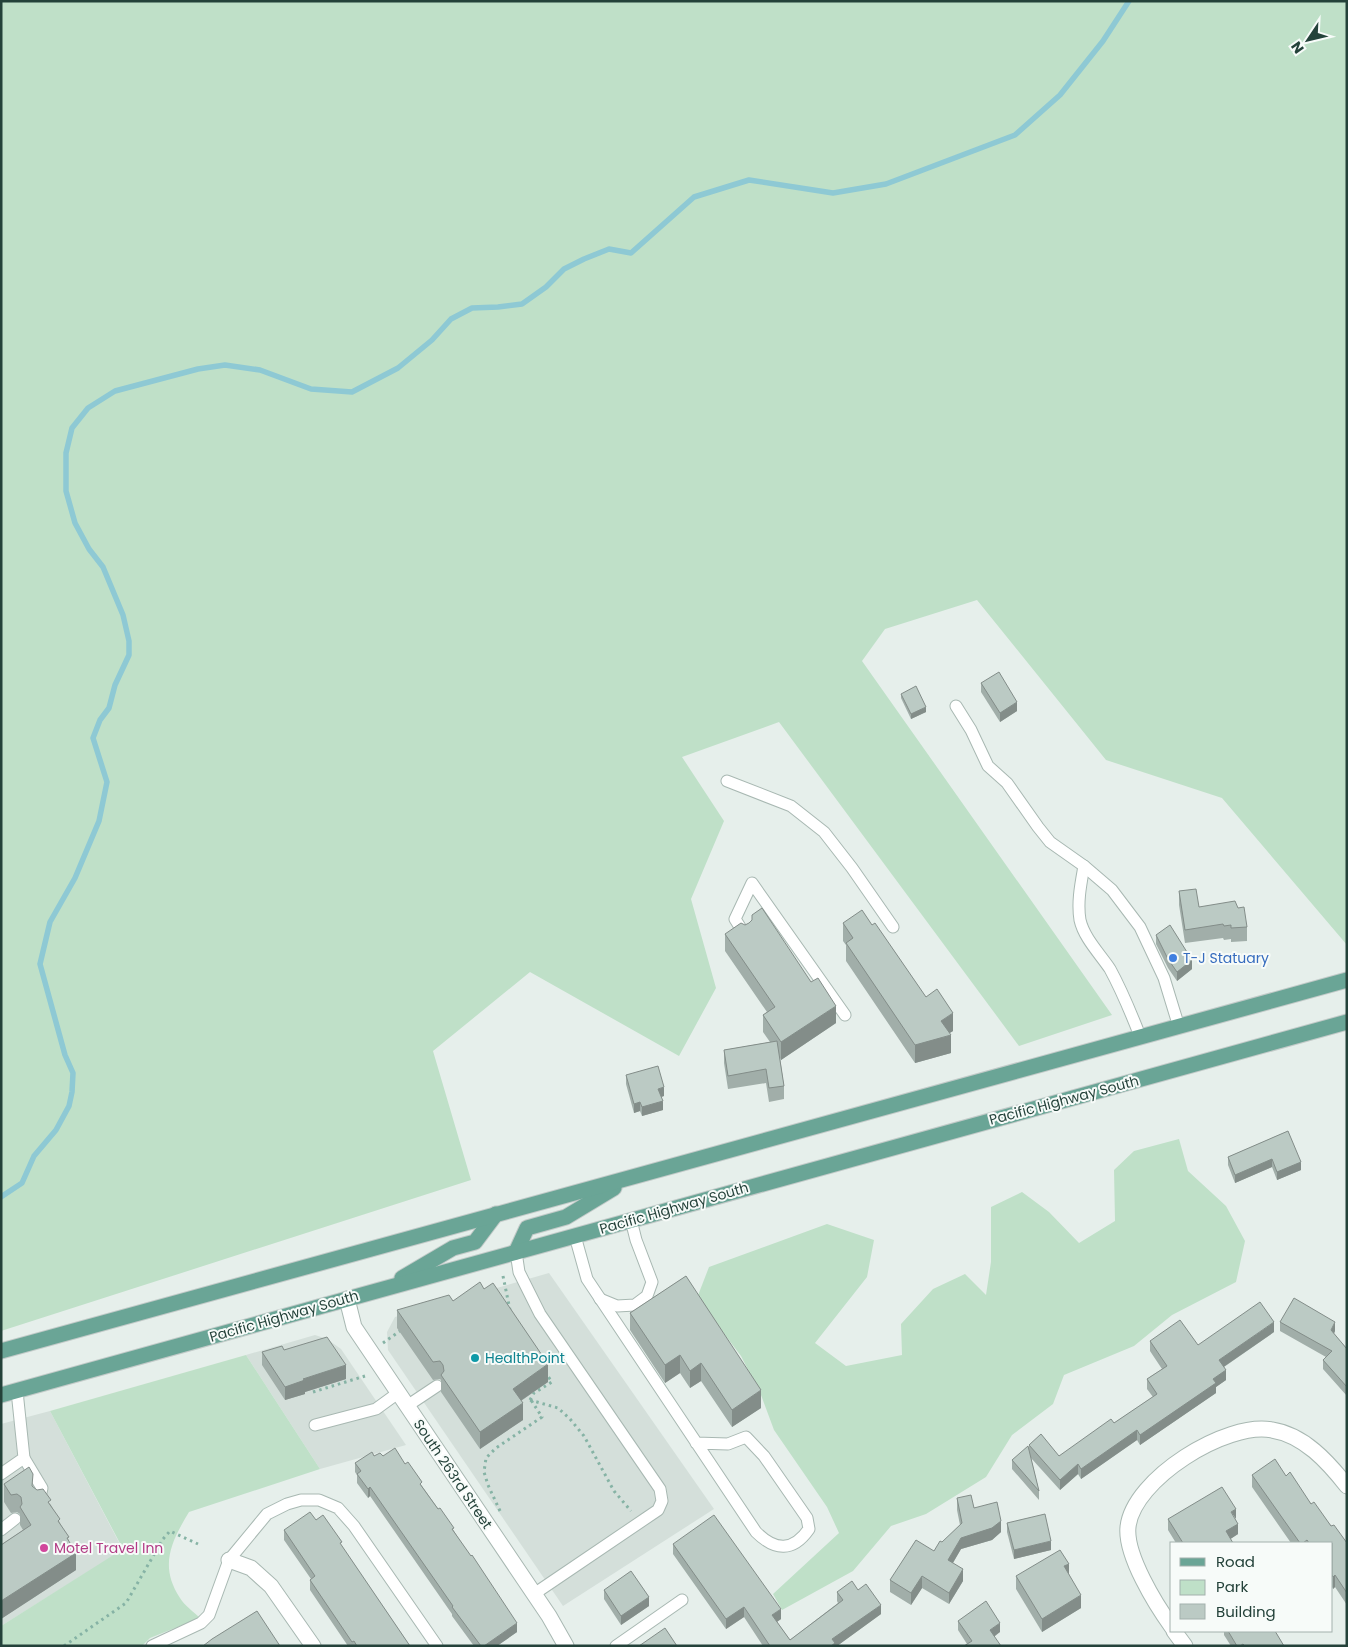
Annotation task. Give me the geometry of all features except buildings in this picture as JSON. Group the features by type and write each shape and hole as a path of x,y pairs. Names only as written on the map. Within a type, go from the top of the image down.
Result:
{"main road":[{"path":"1,1350 1347,980"},
{"name":"Pacific Highway South","path":"1,1395 1347,1022"},
{"path":"516,1252 528,1228 566,1217 630,1178"},
{"path":"385,1288 453,1248 475,1242 496,1214"}],"street":[{"name":"South 263rd Street","path":"347,1299 354,1327 549,1616 562,1644"},
{"path":"1170,1624 1135,1562 1129,1542 1128,1527 1134,1508 1142,1496 1176,1464 1209,1444 1232,1434 1252,1430 1272,1430 1291,1436 1308,1446 1334,1470 1347,1486"},
{"path":"229,1560 251,1568 271,1586 313,1646"},
{"path":"1175,1632 1185,1646"}],"lane":[{"path":"956,706 971,730 988,766 1007,783 1050,842 1084,866 1112,890 1140,927 1164,978 1179,1027"},
{"path":"727,781 791,806 824,832 893,927"},
{"path":"1084,866 1080,886 1080,920 1085,934 1105,962 1124,994 1140,1036"},
{"path":"745,935 735,919 752,882 845,1015"},
{"path":"600,1299 617,1306 634,1305 647,1296 652,1282 636,1240 631,1220"},
{"path":"575,1236 587,1279 756,1532 761,1538 782,1548 792,1544 806,1534 809,1529 807,1518 764,1456 746,1438 728,1444 696,1442"},
{"path":"516,1252 519,1272 540,1314 660,1489 662,1501 658,1510 534,1594"},
{"path":"315,1425 376,1409 436,1386"},
{"path":"17,1390 24,1458 42,1488 39,1501"},
{"path":"1,1474 24,1458"},
{"path":"152,1646 202,1623 209,1615 229,1560 268,1514 287,1504 301,1500 319,1500 338,1508 354,1526 437,1646"},
{"path":"1,1530 16,1519"},
{"path":"616,1646 682,1600"}],"path":[{"path":"503,1276 510,1314"},
{"path":"382,1343 400,1331"},
{"path":"530,1400 534,1393 552,1382 542,1367"},
{"path":"313,1392 365,1376"},
{"path":"530,1400 558,1408 570,1419 584,1436 614,1491 640,1522"},
{"path":"498,1516 502,1514 484,1472 486,1458 496,1448 542,1417 530,1400"},
{"path":"64,1646 126,1603 163,1539 170,1531 198,1544"}],"shaded area":[{"path":"549,1273 714,1509 563,1606 388,1350 387,1332 395,1317"},
{"path":"315,1335 327,1339 341,1349 406,1445 320,1469 246,1355"},
{"path":"50,1411 123,1550 1,1626 1,1424"}],"green space":[{"path":"1,1 1347,1 1347,945 1222,798 1106,760 977,600 885,629 862,661 1112,1015 1019,1046 779,722 682,757 724,821 691,899 716,988 679,1056 530,972 433,1051 471,1180 1,1331"},
{"path":"1179,1139 1188,1171 1226,1206 1245,1241 1236,1282 1172,1315 1134,1346 1064,1375 1053,1404 1012,1435 986,1477 926,1514 891,1526 853,1571 782,1610 773,1594 839,1533 827,1507 774,1430 761,1395 741,1356 697,1298 709,1267 827,1224 874,1240 867,1277 815,1343 846,1366 902,1355 901,1324 933,1289 965,1274 986,1295 991,1262 991,1207 1022,1192 1049,1212 1079,1243 1115,1221 1114,1170 1134,1151"},
{"path":"246,1355 320,1469 189,1512 173,1544 170,1554 170,1575 180,1598 200,1618 150,1638 142,1646 1,1646 1,1626 123,1549 50,1411"}],"waterway":[{"path":"1,1197 22,1183 34,1156 56,1130 69,1106 73,1073 65,1055 40,964 50,922 75,878 99,821 107,782 93,738 100,720 109,708 115,685 129,655 129,641 123,615 103,567 89,549 75,523 66,491 66,453 72,428 88,408 115,391 198,369 225,365 260,370 311,389 352,392 398,368 432,340 451,319 472,308 522,304 546,287 564,269 584,259 609,249 631,253 694,197 749,180 833,193 886,184 1015,135 1060,95 1103,41 1129,1"}],"place":[{"name":"T-J Statuary","path":"1173,958"},
{"name":"HealthPoint","path":"475,1358"},
{"name":"Motel Travel Inn","path":"44,1548"}]}
